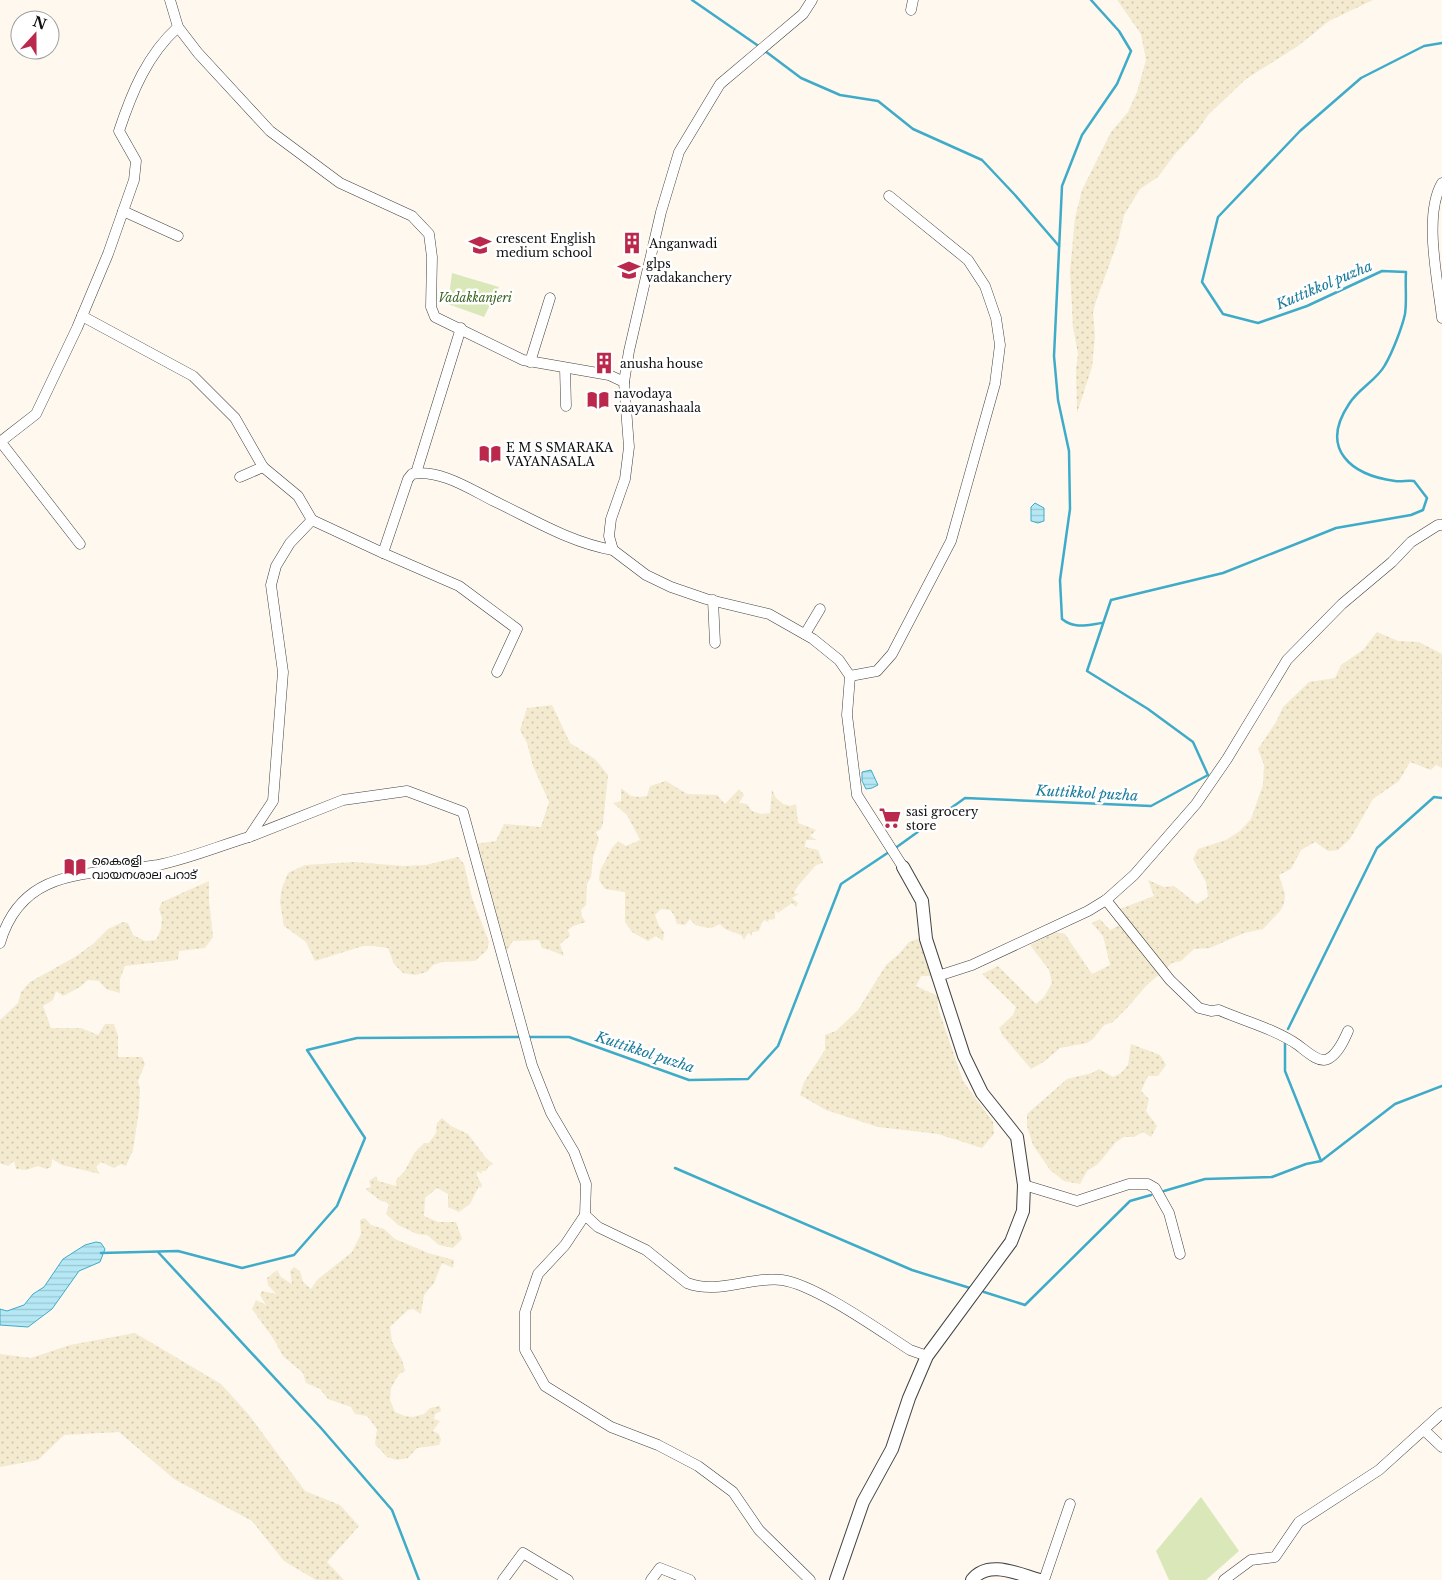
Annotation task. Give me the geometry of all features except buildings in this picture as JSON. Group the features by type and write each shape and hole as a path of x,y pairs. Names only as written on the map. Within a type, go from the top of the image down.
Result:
{"street":[{"path":"170,0 178,28 198,53 270,131 340,184 412,216 429,234 432,257 431,307 434,317 461,328 486,344 530,362 609,375 624,382"},
{"path":"613,550 609,536 610,519 625,479 629,446 624,382 629,351 660,212 679,152 720,84 803,14 812,0"},
{"path":"80,544 0,441 36,414 82,316 124,211 134,180 136,161 119,131 131,93 161,43 178,28"},
{"path":"1442,183 1438,190 1433,211 1435,255 1442,318"},
{"path":"850,676 877,671 892,654 951,541 995,384 1000,345 996,318 985,286 968,260 889,196"},
{"path":"124,211 178,236"},
{"path":"530,362 550,298"},
{"path":"82,316 193,376 235,418 263,467 298,496 312,520 459,586 517,629 497,672"},
{"path":"383,553 408,479 416,473 461,328"},
{"path":"565,368 566,406"},
{"path":"240,477 263,467"},
{"path":"416,473 427,473 453,481 577,540 613,550 654,579 671,587 769,614 805,634 839,660 850,676 847,715 857,795 922,901 926,940 964,1056 979,1085 1017,1137 1024,1185 1023,1212 1011,1242 926,1356 909,1398 892,1449 863,1502 836,1580"},
{"path":"249,837 273,801 283,672 271,585 276,566 290,542 312,520"},
{"path":"938,976 972,965 1088,912 1106,900 1134,874 1196,804 1228,760 1287,660 1342,604 1392,562 1411,542 1441,523"},
{"path":"713,600 714,643"},
{"path":"805,634 820,609"},
{"path":"0,943 6,924 20,905 51,881 76,875 159,864 249,837 343,800 407,791 463,812 532,1065 552,1113 574,1152 586,1184 585,1215 565,1245 538,1274 525,1312 525,1350 545,1386 611,1428 658,1444 698,1466 733,1492 759,1530 810,1580"},
{"path":"262,820 282,824"},
{"path":"1106,900 1170,980 1199,1008 1211,1012 1219,1010 1272,1032 1322,1060 1328,1059 1334,1054 1348,1031"},
{"path":"1024,1185 1077,1201 1129,1184 1148,1184 1155,1188 1169,1213 1180,1254"},
{"path":"585,1215 598,1227 646,1250 687,1283 695,1286 716,1286 742,1285 762,1280 783,1280 813,1291 910,1350 926,1356"},
{"path":"1224,1580 1251,1560 1275,1557 1299,1522 1379,1470 1442,1413"},
{"path":"1424,1430 1442,1447"},
{"path":"1044,1580 1070,1504"},
{"path":"503,1580 523,1553 568,1580"},
{"path":"651,1580 660,1568 690,1580"},
{"path":"972,1580 978,1572 985,1569 997,1569 1040,1580"}],"shaded area":[{"path":"1117,0 1373,0 1329,21 1298,46 1246,79 1208,115 1158,177 1140,189 1124,215 1118,241 1096,301 1093,313 1095,336 1092,367 1077,413 1076,369 1078,354 1073,327 1070,271 1075,218 1082,190 1111,132 1128,112 1137,92 1146,60 1141,34"},
{"path":"1377,632 1398,641 1419,642 1442,654 1442,768 1436,765 1431,770 1410,762 1399,781 1373,799 1350,839 1338,850 1328,851 1315,842 1301,850 1291,869 1279,875 1285,894 1284,904 1263,929 1244,933 1210,948 1194,949 1181,961 1172,963 1146,986 1113,1022 1104,1025 1093,1039 1087,1043 1060,1048 1045,1061 1031,1069 1003,1036 999,1028 1013,1015 1016,1007 982,974 998,966 1036,1004 1044,997 1052,983 1049,970 1030,945 1055,932 1065,934 1092,974 1110,965 1103,936 1092,923 1100,919 1110,930 1120,925 1117,910 1154,896 1148,880 1164,887 1174,886 1197,904 1208,897 1206,882 1193,859 1198,849 1226,840 1240,831 1251,819 1263,785 1264,765 1258,749 1276,722 1283,707 1309,682 1335,678 1341,665 1363,650"},
{"path":"552,705 570,743 595,759 608,775 603,823 601,829 596,832 599,839 593,857 591,877 587,884 586,905 581,910 582,917 586,922 573,926 568,930 570,936 560,944 564,956 542,948 539,940 513,941 505,953 475,844 496,841 504,824 541,827 549,802 533,766 527,743 520,730 527,708"},
{"path":"666,781 687,794 717,795 725,804 739,789 744,795 739,803 747,804 752,811 761,814 770,813 772,790 776,798 783,804 790,806 796,804 798,823 816,830 810,836 817,840 806,840 805,847 818,850 823,863 816,865 797,887 794,893 799,894 792,898 798,903 796,907 792,903 778,913 775,910 775,919 768,920 769,923 765,920 762,922 759,931 752,932 752,936 748,933 744,940 741,935 725,929 720,924 712,928 703,927 695,925 690,919 685,925 677,924 670,910 661,909 655,915 659,926 664,932 663,941 656,936 648,941 632,932 625,922 625,892 605,889 599,880 600,871 612,848 618,841 626,846 640,840 627,815 613,803 621,801 621,788 631,796 647,796 650,786"},
{"path":"458,857 464,864 472,898 489,942 487,950 475,961 442,962 433,965 427,972 415,975 403,973 394,964 388,948 363,946 315,961 306,942 284,926 280,902 282,888 288,873 305,865 355,862 403,866 426,865"},
{"path":"209,881 213,937 205,948 179,951 178,960 125,966 120,979 120,993 106,989 99,981 88,980 80,987 63,996 56,991 53,1000 43,1006 51,1028 81,1028 98,1035 105,1024 114,1024 118,1036 118,1057 142,1057 145,1064 138,1081 140,1088 139,1110 133,1150 126,1166 121,1164 114,1168 101,1162 96,1167 100,1174 62,1165 52,1159 51,1167 46,1169 38,1166 26,1170 16,1169 14,1161 8,1166 0,1163 0,1020 18,1003 21,992 30,982 75,957 93,944 108,929 123,922 128,923 133,935 145,941 156,940 161,929 162,918 159,909 162,902"},
{"path":"922,937 932,976 921,976 916,986 938,996 938,1008 963,1081 993,1122 994,1134 982,1148 938,1134 878,1127 826,1110 800,1095 804,1082 825,1050 825,1035 836,1031 858,1010 886,965 909,942"},
{"path":"1131,1044 1160,1055 1166,1065 1158,1076 1148,1076 1141,1091 1149,1099 1146,1111 1157,1126 1151,1137 1143,1132 1134,1137 1124,1137 1116,1142 1098,1164 1087,1171 1080,1184 1064,1181 1050,1170 1033,1145 1027,1126 1027,1114 1067,1079 1092,1073 1099,1069 1113,1077 1121,1073 1128,1065"},
{"path":"442,1118 451,1126 468,1134 486,1158 493,1164 486,1171 481,1171 482,1174 477,1171 477,1176 482,1185 481,1188 479,1186 470,1204 459,1212 448,1207 448,1194 437,1188 425,1198 424,1216 438,1222 456,1222 462,1239 453,1248 439,1245 427,1235 417,1234 398,1225 386,1214 389,1205 365,1189 371,1187 369,1181 376,1176 378,1181 396,1186 396,1180 404,1172 415,1152 424,1143 429,1143 436,1133 437,1123"},
{"path":"365,1218 371,1225 384,1229 395,1239 428,1253 454,1260 453,1268 442,1263 434,1283 424,1295 421,1314 413,1309 408,1310 390,1327 392,1342 402,1360 405,1371 399,1374 391,1388 390,1400 395,1412 413,1417 424,1414 430,1408 440,1406 441,1411 435,1414 434,1419 440,1421 433,1431 439,1434 441,1440 439,1445 417,1448 408,1458 397,1460 387,1457 375,1444 377,1429 367,1416 355,1414 351,1407 328,1399 320,1389 306,1383 303,1373 283,1356 273,1338 252,1309 256,1300 266,1305 260,1295 262,1291 276,1294 268,1285 267,1278 277,1270 281,1277 292,1284 290,1271 294,1267 300,1271 303,1282 311,1289 317,1280 352,1252 361,1234 360,1220"},
{"path":"135,1333 221,1384 249,1415 305,1491 340,1505 359,1526 327,1562 344,1580 316,1580 284,1561 252,1521 174,1479 119,1432 64,1435 38,1460 0,1467 0,1354 31,1358 70,1345"}],"green space":[{"name":"Vadakkanjeri","path":"452,273 499,287 484,317 448,304"},
{"path":"1201,1497 1239,1551 1206,1580 1169,1580 1156,1551"}],"water":[{"path":"1035,503 1044,508 1044,521 1038,523 1031,521 1031,507"},
{"path":"871,770 878,785 866,789 862,781 862,772"},
{"path":"96,1242 101,1243 105,1249 100,1262 79,1271 52,1309 28,1327 0,1325 0,1309 7,1311 24,1305 33,1294 44,1287 63,1259 85,1245"}],"waterway":[{"path":"692,0 760,47"},
{"path":"1091,0 1119,31 1131,51 1117,84 1082,135 1062,186 1054,356 1058,400 1069,451 1070,509 1060,580 1062,619 1076,625 1102,623"},
{"name":"Kuttikkol puzha","path":"894,849 965,798 1151,806 1208,775 1193,742 1148,709 1087,671 1111,600 1223,573 1336,528 1411,515 1423,510 1427,498 1414,481 1379,478 1353,466 1344,457 1339,447 1337,434 1349,404 1382,370 1394,347 1405,314 1406,272 1382,271 1307,306 1258,323 1223,314 1202,282 1218,217 1300,131 1361,78 1424,46 1442,43"},
{"path":"765,51 801,78 840,95 878,101 913,129 982,160 1059,246"},
{"path":"1288,1029 1377,848 1434,797 1442,798"},
{"name":"Kuttikkol puzha","path":"527,1037 569,1037 689,1080 748,1079 778,1046 841,884 889,852"},
{"name":"Kuttikkol puzha","path":"101,1253 178,1251 242,1268 294,1255 337,1206 365,1138 307,1050 357,1038 522,1037"},
{"path":"1164,1191 1205,1179 1272,1177 1306,1164 1321,1161 1285,1071 1285,1043"},
{"path":"1321,1161 1395,1104 1442,1086"},
{"path":"675,1168 912,1270 970,1288"},
{"path":"984,1292 1025,1305 1130,1201 1151,1195"},
{"path":"158,1252 321,1428 392,1510 419,1580"}],"place":[{"name":"Anganwadi","path":"632,243"},
{"name":"crescent English medium school","path":"480,245"},
{"name":"glps vadakanchery","path":"629,270"},
{"name":"anusha house","path":"604,363"},
{"name":"navodaya vaayanashaala","path":"598,400"},
{"name":"E M S SMARAKA VAYANASALA","path":"490,454"},
{"name":"sasi grocery store","path":"890,818"},
{"name":"കൈരളി വായനശാല പറാട്","path":"75,867"}]}
